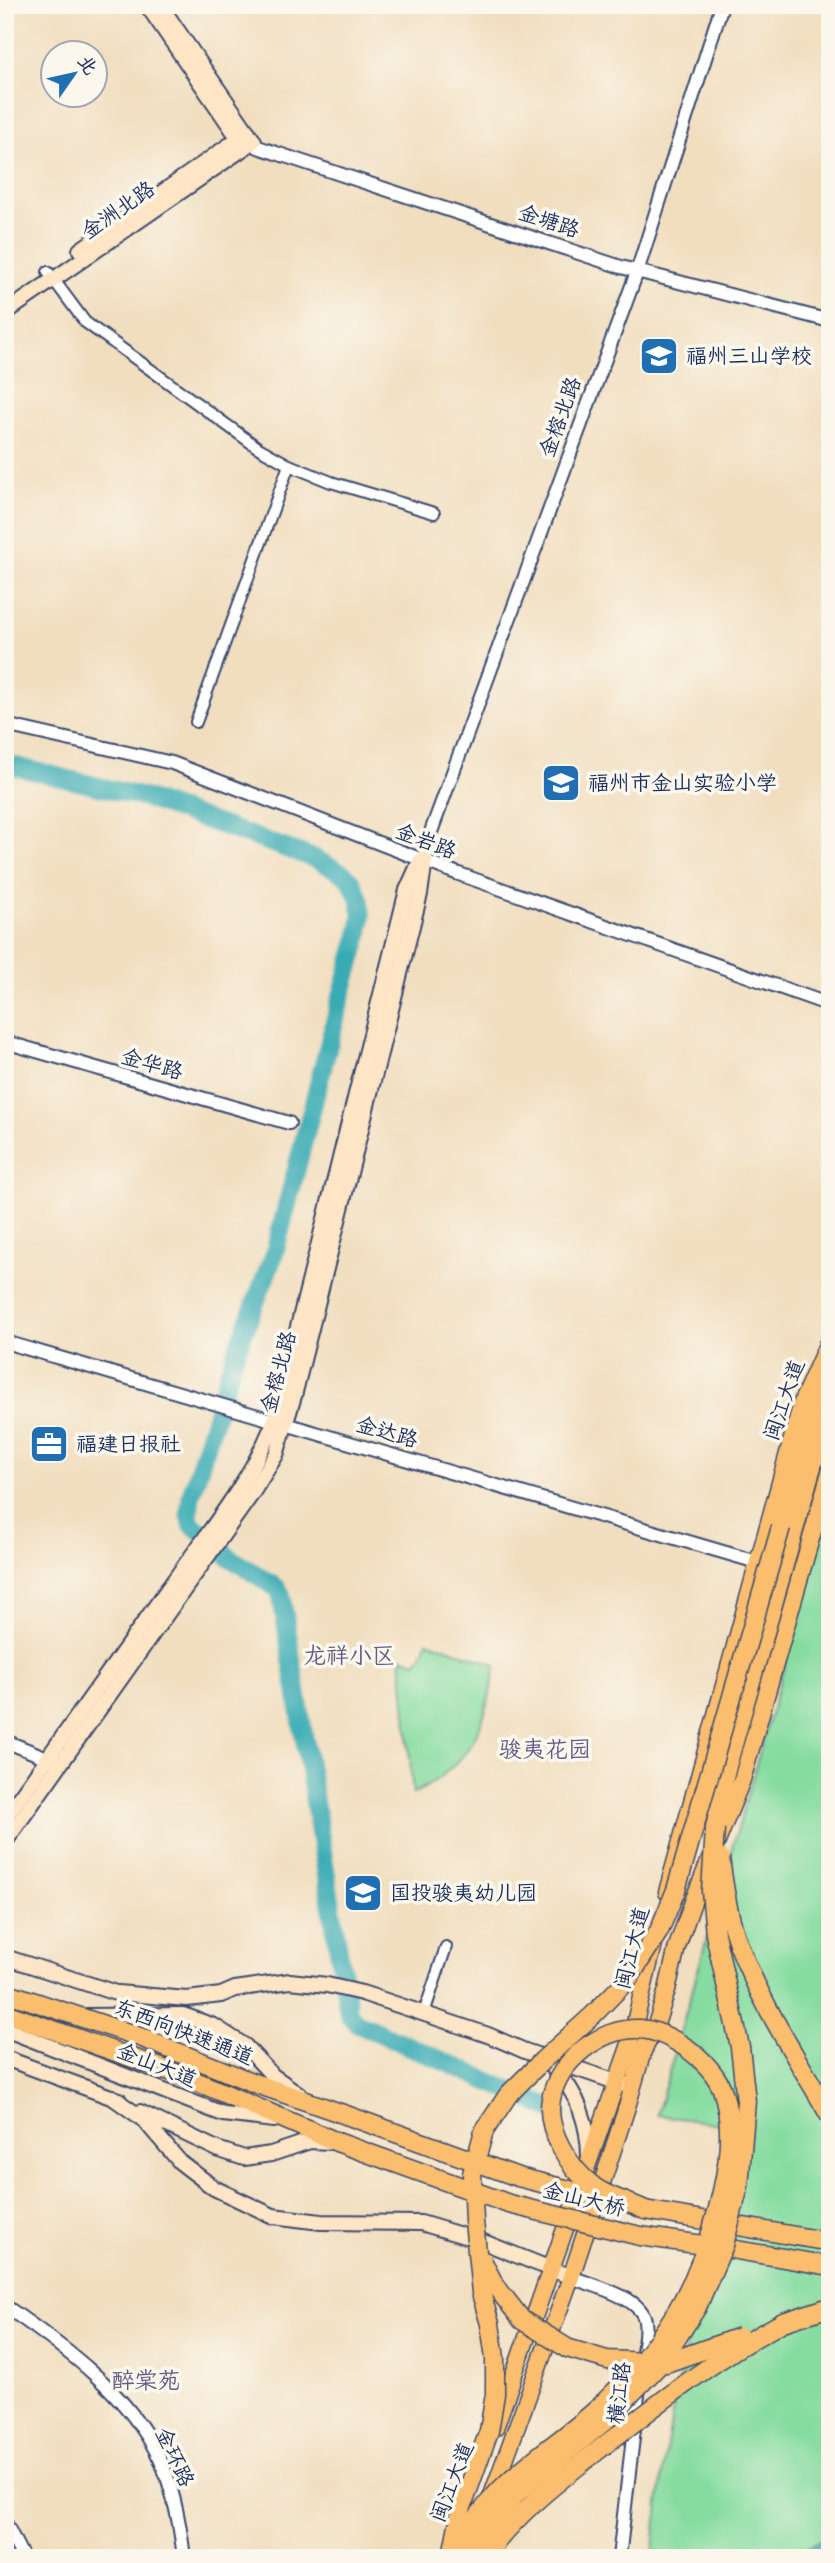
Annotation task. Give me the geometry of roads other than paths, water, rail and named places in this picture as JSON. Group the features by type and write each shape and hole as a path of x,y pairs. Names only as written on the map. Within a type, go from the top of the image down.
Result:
{"highway":[{"path":"458,2557 516,2494 606,2420 660,2364 697,2307 724,2245 739,2186 746,2101 740,2047 715,1934 711,1891 715,1829 725,1773 830,1354"},
{"path":"458,2557 461,2510 489,2431 495,2394 495,2358 490,2324 481,2293 472,2174 484,2131 509,2095 543,2060 593,2017 629,1978 659,1931 676,1890 787,1529 830,1403"},
{"path":"715,1829 728,1908 738,1942 754,1980 830,2116"},
{"name":"东西向快速通道","path":"5,1993 140,2037 254,2083 346,2115"},
{"name":"东西向快速通道","path":"5,2013 132,2056 337,2142"},
{"path":"458,2557 475,2518 508,2482 597,2410 648,2356 685,2299 710,2241 725,2181 730,2120 721,2086 700,2057 673,2038 640,2029 611,2034 583,2050 562,2070 550,2100 555,2136 571,2165 594,2187 645,2210"},
{"name":"金山大桥","path":"346,2115 518,2177 645,2210 830,2242"},
{"name":"金山大桥","path":"337,2142 509,2204 639,2236 830,2266"},
{"path":"478,2252 494,2284 522,2320 567,2348 607,2360 666,2363 830,2307"},
{"path":"484,2558 498,2538 528,2506 558,2482 686,2382 782,2322"}],"main road":[{"path":"147,5 250,140"},
{"path":"160,5 250,140"},
{"name":"金洲北路","path":"5,301 50,276 250,140"},
{"name":"金洲北路","path":"5,313 50,276"},
{"name":"金榕北路","path":"5,1842 54,1760 218,1529 276,1455 281,1421 420,894 428,840"},
{"name":"闽江大道","path":"458,2557 482,2524 571,2277 625,2085 631,2039 686,1818 803,1399 830,1338"},
{"name":"闽江大道","path":"458,2557 464,2518 590,2160 655,2028 677,1947 742,1780 830,1472"},
{"name":"金榕北路","path":"5,1818 54,1760"},
{"path":"5,1957 183,2015"},
{"path":"118,1993 187,1999 290,1981 327,1985 424,2013 625,2085"},
{"name":"金山大道","path":"5,1993 45,2009 95,2017 183,2015 214,2026 245,2046 273,2076 312,2103"},
{"name":"金山大道","path":"5,2029 223,2115 260,2117 298,2125"},
{"path":"525,2051 553,2069 568,2086 581,2111 587,2131 590,2160"},
{"path":"5,2058 112,2097 216,2149 244,2158 271,2154 310,2141 337,2142"},
{"path":"112,2097 143,2119 162,2145 214,2188 273,2216 321,2222 421,2223 481,2241 571,2277"}],"street":[{"name":"金榕北路","path":"428,840 637,272 722,5"},
{"name":"金塘路","path":"250,140 637,272 830,321"},
{"path":"50,276 85,321 257,447 289,465 331,482 434,513"},
{"path":"195,722 289,465"},
{"name":"金岩路","path":"5,725 172,763 247,790 423,861 830,1005"},
{"name":"金华路","path":"5,1042 289,1123"},
{"name":"金达路","path":"5,1342 757,1562"},
{"path":"5,1741 54,1760"},
{"path":"424,2013 446,1947"},
{"name":"横江路","path":"571,2277 633,2302 645,2321 619,2558"},
{"name":"金环路","path":"5,2305 94,2375 144,2432 159,2457 169,2484 179,2520 184,2558"},
{"path":"5,2522 23,2558"}],"water":[{"path":"830,2531 830,2558 811,2558 805,2549"}],"waterway":[{"path":"5,764 142,797 316,859 351,880 360,900 362,916 359,936 274,1255 233,1360 191,1495 189,1515 191,1523 229,1557 277,1588 281,1594 349,2015 357,2023 558,2112"}],"place":[{"name":"福州三山学校","path":"659,356"},
{"name":"福州市金山实验小学","path":"561,783"},
{"name":"福建日报社","path":"49,1444"},
{"name":"国投骏夷幼儿园","path":"363,1893"}],"district":[{"name":"龙祥小区","path":"349,1655"},
{"name":"骏夷花园","path":"545,1749"},
{"name":"醉棠苑","path":"146,2380"}]}
